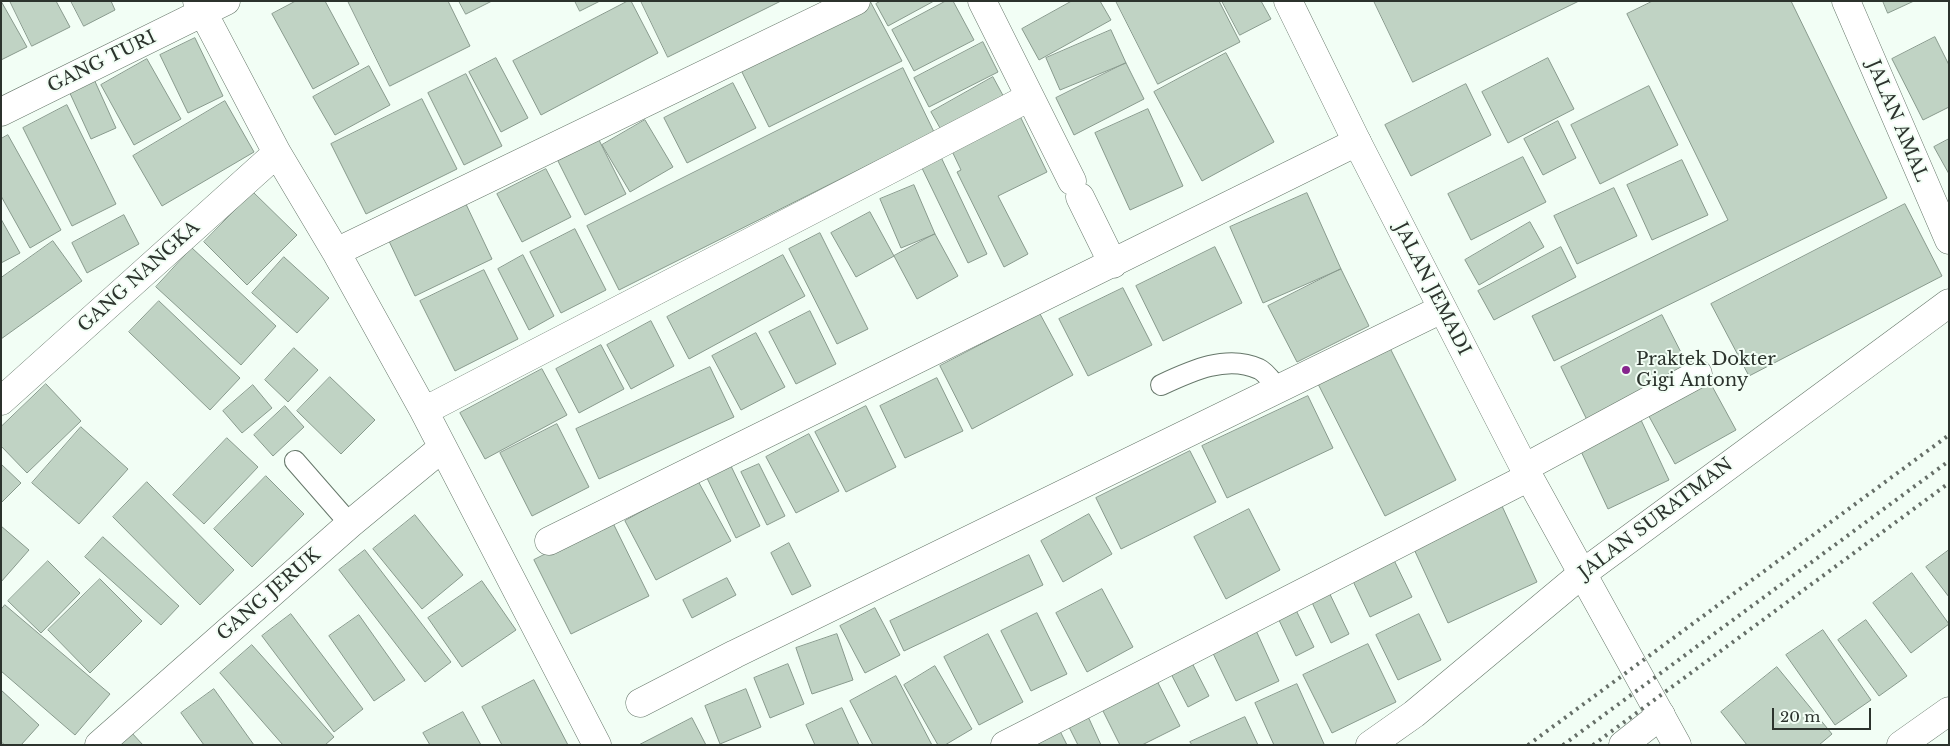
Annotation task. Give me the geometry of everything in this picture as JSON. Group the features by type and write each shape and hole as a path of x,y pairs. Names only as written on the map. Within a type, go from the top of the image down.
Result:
{"street":[{"path":"336,252 856,1"},
{"path":"982,1 1113,264"},
{"name":"JALAN JEMADI","path":"1288,1 1357,142 1527,473 1677,745"},
{"name":"JALAN AMAL","path":"1846,1 1949,240"},
{"path":"209,5 277,153 336,252 424,411 505,564 597,745"},
{"name":"GANG TURI","path":"1,112 209,5"},
{"path":"424,411 1030,97"},
{"path":"549,541 1357,142"},
{"name":"GANG NANGKA","path":"1,401 277,153"},
{"name":"JALAN SURATMAN","path":"1370,745 1414,714 1583,573 1949,303"},
{"path":"640,703 735,654 1442,309"},
{"path":"1005,745 1527,473 1698,374"},
{"name":"GANG JERUK","path":"99,745 350,524 442,448"},
{"path":"1900,745 1949,711"},
{"path":"1623,745 1661,715"}],"lane":[{"path":"1161,384 1201,367 1239,363 1261,370 1278,389"},
{"path":"294,461 350,524"}],"building":[{"path":"1,1 27,47 1,60"},
{"path":"10,1 56,1 70,27 32,46"},
{"path":"71,1 111,1 115,10 84,26"},
{"path":"296,1 325,1 359,64 313,89 272,14"},
{"path":"348,1 448,1 470,46 390,86"},
{"path":"459,1 492,1 466,14"},
{"path":"575,1 600,1 580,11"},
{"path":"631,1 658,53 541,115 513,61"},
{"path":"641,1 781,1 668,57"},
{"path":"870,1 902,61 769,127 739,66"},
{"path":"881,1 934,1 888,26 876,4"},
{"path":"946,1 953,1 974,40 914,71 892,30"},
{"path":"1072,1 1100,1 1111,20 1039,60 1022,29"},
{"path":"1116,1 1219,1 1240,42 1158,84"},
{"path":"1222,1 1261,1 1271,19 1240,35"},
{"path":"1374,1 1579,1 1413,82"},
{"path":"1653,1 1791,1 1887,198 1554,361 1532,316 1728,220 1627,14"},
{"path":"1883,1 1914,1 1888,13"},
{"path":"1111,30 1126,63 1060,90 1046,58"},
{"path":"1935,37 1949,65 1949,107 1923,120 1892,59"},
{"path":"195,38 223,96 188,113 160,55"},
{"path":"983,42 998,72 929,107 914,78"},
{"path":"1226,53 1274,142 1202,181 1154,92"},
{"path":"496,58 528,118 501,132 469,72"},
{"path":"1548,58 1574,109 1508,143 1482,92"},
{"path":"147,59 181,119 134,145 101,85"},
{"path":"1126,63 1144,99 1074,135 1056,98"},
{"path":"369,66 390,105 335,135 313,97"},
{"path":"903,68 934,132 619,290 587,226"},
{"path":"466,74 502,146 464,165 428,93"},
{"path":"93,77 116,128 91,139 68,89"},
{"path":"993,77 1006,101 944,135 931,112"},
{"path":"733,83 756,128 687,163 664,118"},
{"path":"1466,84 1491,135 1411,176 1385,125"},
{"path":"1649,86 1678,145 1600,184 1571,125"},
{"path":"422,99 457,169 366,214 331,144"},
{"path":"225,101 254,152 162,206 133,156"},
{"path":"67,105 116,204 72,226 23,128"},
{"path":"1148,109 1183,186 1130,210 1095,133"},
{"path":"1020,116 1047,172 998,196 1028,254 1004,267 957,172 961,170 951,149"},
{"path":"645,120 673,167 630,192 602,145"},
{"path":"1558,121 1576,158 1543,175 1524,139"},
{"path":"8,135 61,230 30,248 1,196 1,139"},
{"path":"1949,139 1949,174 1934,147"},
{"path":"599,140 626,194 585,215 558,161"},
{"path":"940,155 987,254 968,263 920,164"},
{"path":"1523,157 1546,202 1471,240 1448,194"},
{"path":"1682,160 1708,215 1652,240 1627,185"},
{"path":"546,169 571,217 522,242 497,194"},
{"path":"914,185 935,234 901,248 880,199"},
{"path":"1614,188 1637,236 1577,264 1554,216"},
{"path":"253,192 297,235 247,285 204,242"},
{"path":"1307,193 1341,269 1263,303 1230,227"},
{"path":"465,202 492,259 415,296 388,239"},
{"path":"1905,204 1942,276 1749,376 1711,304"},
{"path":"870,212 894,256 856,277 831,233"},
{"path":"124,215 139,244 87,273 72,243"},
{"path":"1,219 20,253 1,263"},
{"path":"1530,222 1544,247 1479,285 1465,260"},
{"path":"575,229 606,290 561,313 530,252"},
{"path":"820,233 868,329 837,344 789,249"},
{"path":"935,234 958,276 917,299 894,256"},
{"path":"53,241 82,281 1,339 1,278"},
{"path":"1215,247 1242,303 1163,341 1136,286"},
{"path":"1561,247 1576,277 1494,320 1478,291"},
{"path":"192,248 276,326 241,365 156,287"},
{"path":"523,255 554,316 529,330 498,269"},
{"path":"783,255 805,296 689,359 667,317"},
{"path":"284,257 329,298 297,333 252,293"},
{"path":"1341,269 1369,326 1297,362 1268,306"},
{"path":"484,270 518,339 455,371 420,301"},
{"path":"1123,288 1152,345 1088,376 1059,319"},
{"path":"159,301 240,378 210,410 129,332"},
{"path":"810,311 836,364 796,384 769,332"},
{"path":"1040,314 1073,375 972,429 940,366"},
{"name":"Praktek Dokter Gigi Antony","path":"1662,315 1691,372 1589,424 1561,367"},
{"path":"651,321 674,366 631,389 607,345"},
{"path":"756,333 785,387 741,410 712,356"},
{"path":"1387,342 1456,480 1385,516 1315,378"},
{"path":"601,345 624,389 579,413 556,369"},
{"path":"294,348 318,370 288,402 265,380"},
{"path":"710,367 734,417 599,479 576,429"},
{"path":"542,369 567,415 485,459 460,413"},
{"path":"1706,375 1736,430 1675,464 1645,409"},
{"path":"330,377 375,420 341,454 297,411"},
{"path":"937,378 963,431 905,458 880,406"},
{"path":"46,384 81,421 27,473 1,446 1,427"},
{"path":"253,385 272,408 242,433 223,411"},
{"path":"1308,396 1333,448 1227,498 1202,446"},
{"path":"285,406 304,427 273,456 254,435"},
{"path":"866,406 896,467 846,492 815,432"},
{"path":"1641,420 1669,480 1608,509 1579,447"},
{"path":"557,424 589,487 532,516 500,453"},
{"path":"81,427 128,469 79,524 32,483"},
{"path":"809,434 839,491 796,513 766,457"},
{"path":"227,438 258,467 204,524 173,495"},
{"path":"1190,451 1216,502 1121,549 1096,498"},
{"path":"1,464 21,483 1,503"},
{"path":"730,464 760,526 736,538 706,476"},
{"path":"759,464 785,516 767,525 741,472"},
{"path":"266,476 304,514 252,567 214,529"},
{"path":"698,481 731,541 656,580 625,521"},
{"path":"147,482 234,570 200,605 113,517"},
{"path":"1502,506 1537,582 1448,623 1413,547"},
{"path":"1249,509 1280,570 1226,599 1194,537"},
{"path":"1089,514 1112,554 1063,582 1041,541"},
{"path":"415,515 463,575 422,609 373,549"},
{"path":"612,521 649,596 571,634 534,560"},
{"path":"1,526 29,550 1,582"},
{"path":"103,537 179,606 161,625 85,557"},
{"path":"789,543 811,586 792,595 771,553"},
{"path":"365,550 451,662 425,682 339,570"},
{"path":"1949,550 1949,597 1926,567"},
{"path":"1029,555 1043,585 904,651 890,621"},
{"path":"1392,556 1412,597 1370,617 1351,577"},
{"path":"48,561 80,593 41,633 8,601"},
{"path":"1912,573 1949,624 1911,653 1873,603"},
{"path":"727,578 736,595 692,618 683,600"},
{"path":"100,579 142,621 90,673 48,630"},
{"path":"482,581 516,630 462,667 428,618"},
{"path":"1326,586 1349,634 1331,643 1308,594"},
{"path":"1102,589 1133,647 1087,672 1056,613"},
{"path":"5,605 110,694 75,735 1,671 1,610"},
{"path":"875,608 900,655 865,673 840,626"},
{"path":"1295,608 1314,647 1296,656 1277,616"},
{"path":"1037,613 1067,674 1031,691 1001,631"},
{"path":"291,614 363,709 334,732 262,636"},
{"path":"1419,614 1441,660 1398,680 1376,635"},
{"path":"359,615 405,680 374,701 329,636"},
{"path":"1866,620 1907,676 1879,696 1838,640"},
{"path":"1254,626 1279,681 1236,701 1210,647"},
{"path":"1823,630 1871,700 1835,725 1786,655"},
{"path":"837,634 853,680 812,694 796,648"},
{"path":"988,634 1023,702 979,725 944,657"},
{"path":"1368,644 1396,702 1332,733 1303,675"},
{"path":"252,645 334,737 325,745 283,745 220,673"},
{"path":"1189,657 1209,696 1188,707 1168,668"},
{"path":"788,664 804,704 770,718 754,678"},
{"path":"935,666 972,729 945,745 938,745 904,685"},
{"path":"1777,667 1832,734 1819,745 1747,745 1721,712"},
{"path":"1154,675 1180,726 1142,745 1120,745 1099,703"},
{"path":"896,676 932,745 873,745 850,701"},
{"path":"534,680 568,745 502,745 482,707"},
{"path":"1297,684 1323,745 1274,745 1255,703"},
{"path":"214,689 254,745 204,745 181,713"},
{"path":"746,689 761,727 720,744 705,706"},
{"path":"1,690 39,725 21,745 5,745 1,742"},
{"path":"842,708 859,745 815,745 806,725"},
{"path":"463,712 481,745 430,745 423,733"},
{"path":"1086,712 1101,745 1078,745 1066,721"},
{"path":"1245,717 1258,745 1192,745 1190,742"},
{"path":"692,718 706,745 639,745"},
{"path":"1057,725 1067,745 1017,745"},
{"path":"131,732 143,745 117,745"}],"railway":[{"path":"1528,745 1949,435"},
{"path":"1563,745 1949,461"},
{"path":"1593,745 1949,483"}],"place":[{"name":"Praktek Dokter Gigi Antony","path":"1626,370"}]}
